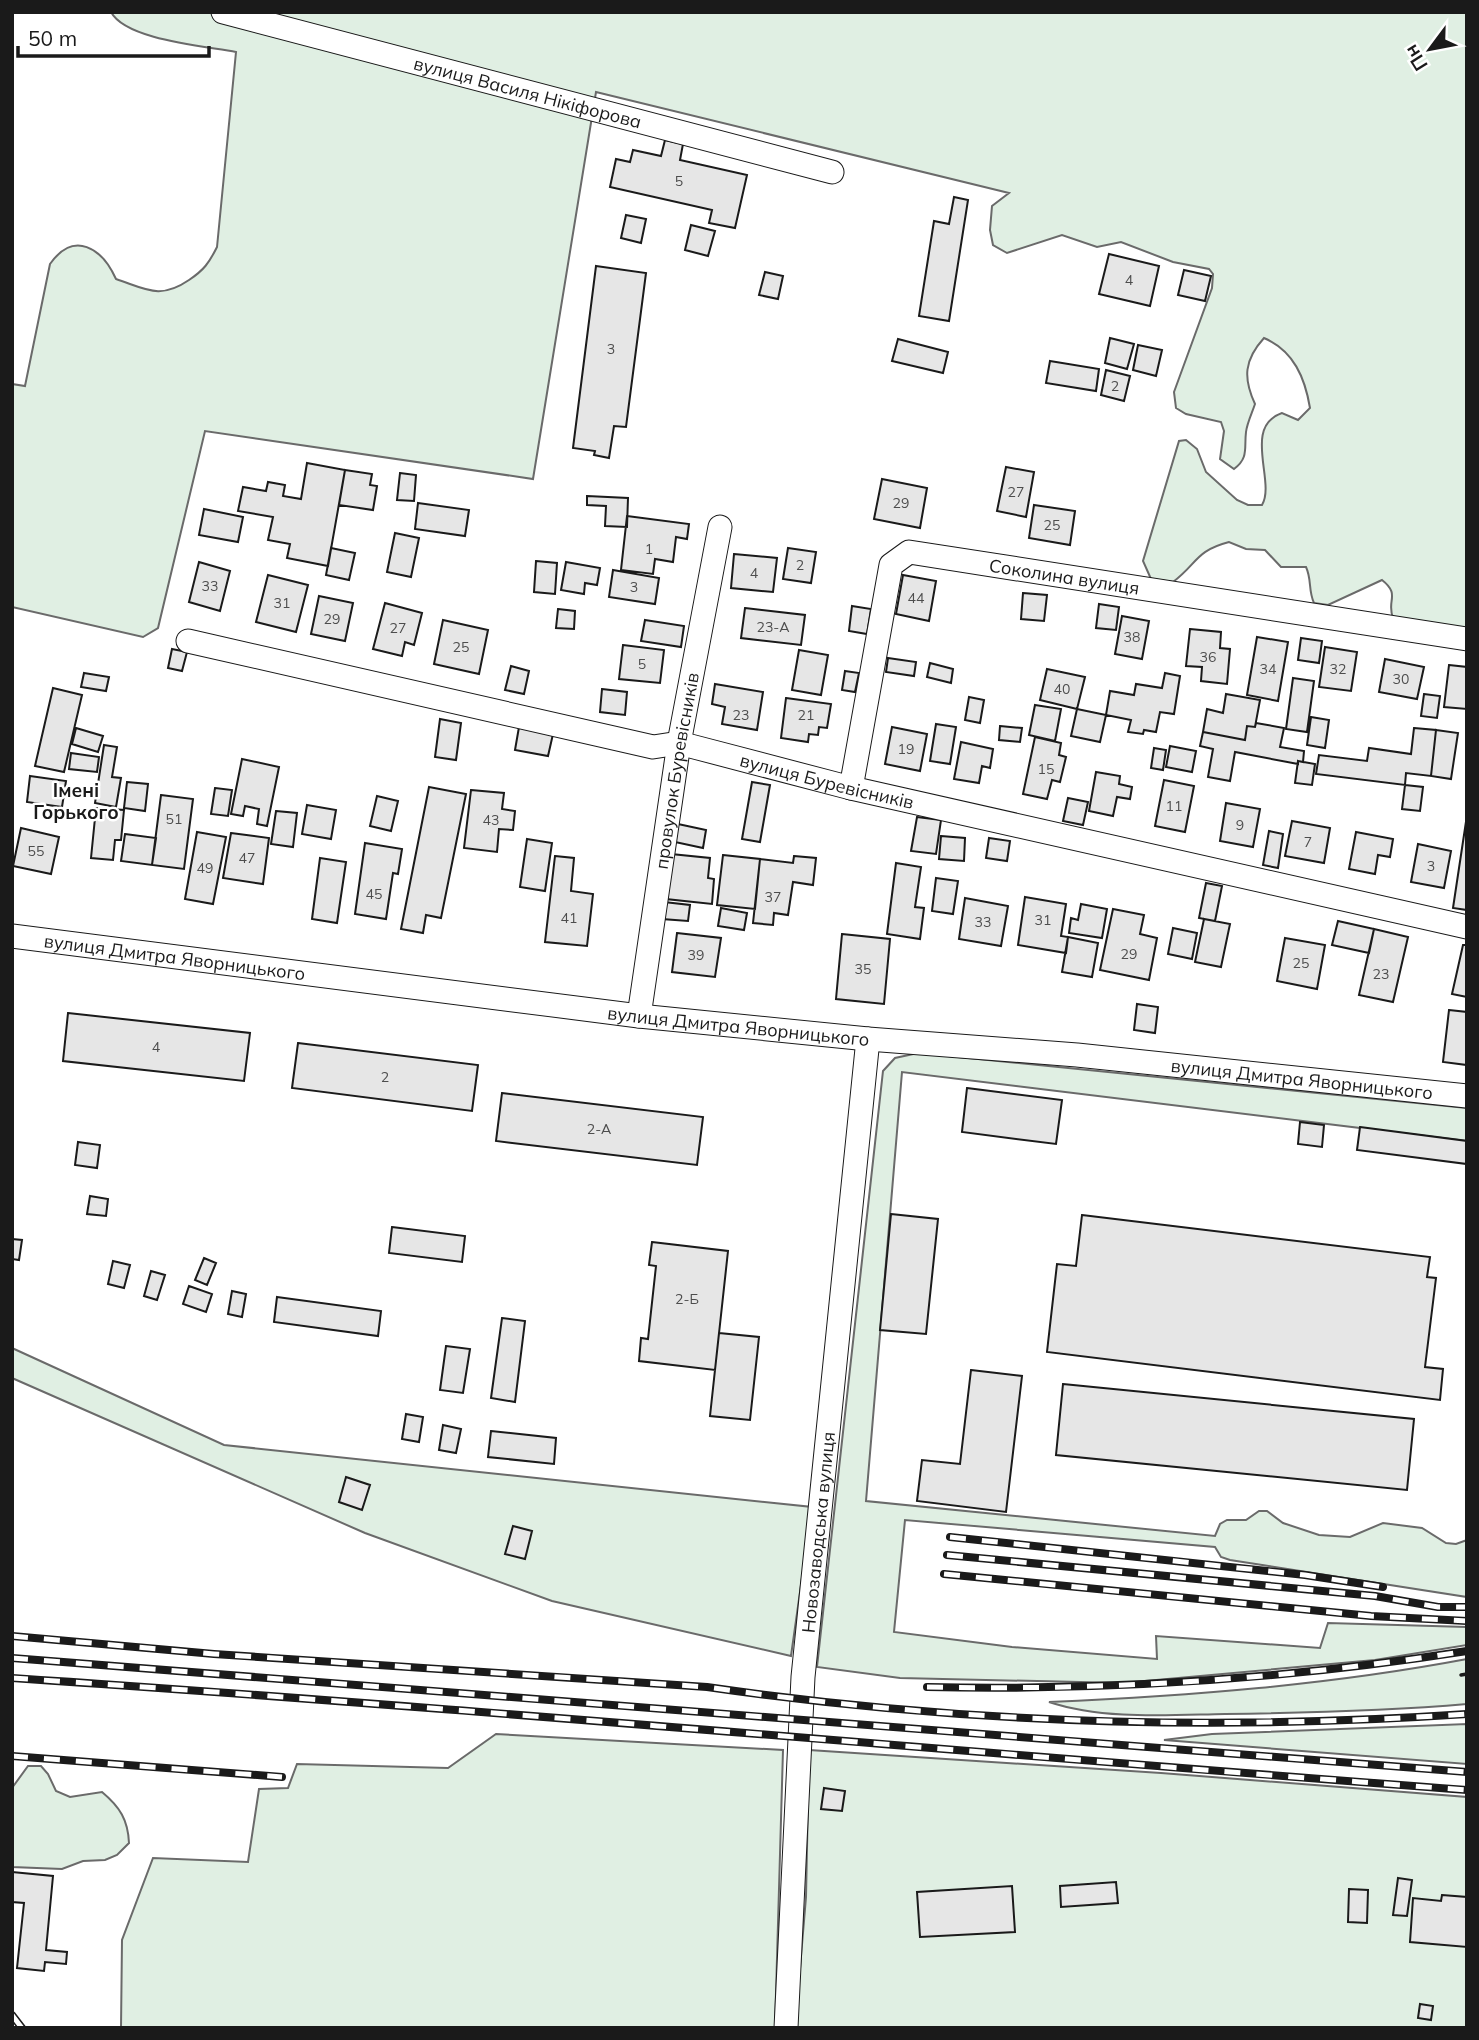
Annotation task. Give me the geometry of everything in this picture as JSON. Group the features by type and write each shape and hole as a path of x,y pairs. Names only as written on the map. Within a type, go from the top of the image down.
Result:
{"street":[{"name":"вулиця Василя Нікіфорова","path":"223,12 832,172"},
{"name":"провулок Буревісників","path":"639,1016 680,743 720,527"},
{"name":"Соколина вулиця","path":"851,788 891,565 909,552 1467,639"},
{"name":"вулиця Буревісників","path":"188,641 653,747 680,743 851,788 1467,927"},
{"name":"вулиця Дмитра Яворницького","path":"12,936 639,1016 868,1039 1077,1055 1467,1097"},
{"name":"Новозаводська вулиця","path":"786,2028 803,1677 868,1039"}],"green space":[{"path":"111,12 1467,12 1467,631 1393,618 1391,590 1382,580 1328,605 1314,603 1306,567 1281,567 1265,550 1246,549 1229,542 1209,549 1173,582 1151,579 1143,561 1179,441 1186,440 1197,449 1206,472 1237,500 1248,505 1262,505 1265,495 1262,456 1264,430 1270,420 1282,413 1298,420 1310,408 1305,386 1296,367 1283,350 1264,338 1249,362 1247,377 1255,404 1247,429 1244,457 1234,469 1220,459 1224,431 1221,422 1186,414 1176,408 1174,392 1212,288 1213,274 1209,269 1173,262 1121,242 1097,247 1062,235 1007,253 993,245 990,230 992,206 1009,193 596,92 533,479 205,431 158,628 143,637 12,607 12,384 25,386 50,264 68,248 87,247 103,259 116,279 145,289 161,291 179,286 194,276 206,266 217,247 236,52 149,35 119,22"},
{"path":"918,1053 1467,1108 1467,1141 902,1072 866,1501 1215,1536 1220,1524 1227,1520 1246,1520 1259,1511 1267,1511 1283,1523 1319,1535 1350,1537 1383,1523 1422,1528 1446,1543 1456,1544 1467,1540 1467,1597 1230,1560 1221,1557 1215,1547 905,1520 894,1632 1012,1647 1157,1659 1156,1636 1320,1648 1328,1623 1467,1627 1467,1645 1375,1660 1123,1683 900,1678 817,1667 883,1071 895,1058"},
{"path":"12,1348 224,1445 812,1507 791,1656 552,1601 365,1533 12,1378"},
{"path":"1467,1659 1467,1704 1346,1711 1159,1715 1091,1712 1049,1702 1259,1688 1363,1676"},
{"path":"1467,1724 1467,1764 1164,1740 1212,1734"},
{"path":"496,1734 783,1750 775,2028 121,2028 122,1940 153,1858 248,1862 259,1789 288,1788 297,1764 448,1768"},
{"path":"809,1750 1161,1773 1467,1797 1467,2028 795,2028 806,1897"},
{"path":"28,1766 41,1766 56,1791 70,1797 102,1792 122,1814 129,1843 117,1855 105,1860 83,1861 62,1869 12,1867 12,1788"}],"building":[{"path":"665,140 683,144 680,160 747,175 735,228 709,223 712,210 610,187 616,159 630,162 633,150 661,156"},
{"path":"954,197 968,200 949,321 919,316 934,221 949,224"},
{"path":"626,215 646,219 641,243 621,238"},
{"path":"691,225 715,231 708,256 685,250"},
{"path":"1109,254 1159,266 1150,306 1099,294"},
{"path":"596,266 646,273 626,427 614,426 609,458 594,455 595,451 573,448"},
{"path":"1184,270 1211,276 1205,301 1178,295"},
{"path":"765,272 783,276 778,299 759,295"},
{"path":"1110,338 1134,344 1127,369 1105,363"},
{"path":"898,339 948,352 943,373 892,361"},
{"path":"1138,345 1162,350 1156,376 1133,370"},
{"path":"1050,361 1099,369 1096,391 1046,383"},
{"path":"1106,370 1130,376 1124,401 1101,395"},
{"path":"307,463 345,470 328,566 287,558 290,544 268,540 273,517 238,511 243,487 266,491 268,482 285,485 283,496 301,499"},
{"path":"1006,467 1034,472 1026,517 997,511"},
{"path":"345,470 372,474 370,485 377,486 373,510 339,505"},
{"path":"400,473 416,475 414,501 397,500"},
{"path":"882,479 927,488 920,528 874,519"},
{"path":"587,496 628,498 627,527 605,526 606,506 587,505"},
{"path":"418,503 469,510 465,536 415,529"},
{"path":"1034,505 1075,511 1070,545 1029,538"},
{"path":"204,509 243,517 238,542 199,535"},
{"path":"627,516 689,524 687,539 676,537 673,562 655,559 653,574 621,570"},
{"path":"395,533 419,538 411,577 387,572"},
{"path":"331,548 355,553 349,580 326,575"},
{"path":"788,548 816,552 811,583 783,579"},
{"path":"734,554 777,558 773,592 731,588"},
{"path":"536,561 557,563 555,594 534,592"},
{"path":"199,562 230,571 220,611 189,602"},
{"path":"566,562 600,568 597,585 585,583 584,594 561,590"},
{"path":"613,570 659,578 655,604 609,597"},
{"path":"268,575 308,585 296,632 256,622"},
{"path":"903,575 936,581 929,621 896,614"},
{"path":"1023,593 1047,595 1044,621 1021,619"},
{"path":"319,596 353,603 345,641 311,634"},
{"path":"385,603 422,613 414,645 405,642 402,656 373,649"},
{"path":"1099,604 1119,607 1116,630 1096,628"},
{"path":"852,606 871,609 867,634 849,631"},
{"path":"745,608 805,615 801,645 741,638"},
{"path":"558,609 575,611 574,629 556,628"},
{"path":"1122,616 1149,621 1142,659 1115,654"},
{"path":"443,620 488,630 479,674 434,664"},
{"path":"645,620 684,626 681,647 641,641"},
{"path":"1190,629 1221,632 1220,648 1230,649 1227,684 1201,681 1202,667 1186,666"},
{"path":"1257,637 1288,642 1278,701 1247,695"},
{"path":"1301,638 1322,641 1319,663 1298,660"},
{"path":"623,645 664,650 660,683 619,679"},
{"path":"1325,647 1357,652 1351,691 1319,687"},
{"path":"172,649 187,652 182,671 168,668"},
{"path":"799,650 828,655 821,695 792,690"},
{"path":"888,658 916,662 914,676 886,672"},
{"path":"1385,659 1424,667 1417,699 1379,692"},
{"path":"930,663 953,669 951,683 927,677"},
{"path":"1449,665 1467,667 1467,709 1444,707"},
{"path":"511,666 529,671 524,694 505,690"},
{"path":"1047,669 1085,677 1077,709 1040,700"},
{"path":"845,671 859,673 855,692 842,690"},
{"path":"84,673 109,677 106,691 81,687"},
{"path":"1165,673 1180,676 1174,714 1160,712 1156,732 1128,732 1131,720 1106,715 1110,691 1134,695 1136,684 1162,688"},
{"path":"1293,678 1314,681 1307,732 1286,729"},
{"path":"715,684 763,692 757,730 722,724 725,707 712,704"},
{"path":"53,688 82,695 64,772 35,766"},
{"path":"602,689 627,692 625,715 600,712"},
{"path":"1226,694 1260,700 1255,727 1247,726 1245,740 1203,732 1207,709 1223,713"},
{"path":"1424,694 1440,696 1437,718 1421,716"},
{"path":"969,697 984,700 980,723 965,720"},
{"path":"786,698 831,704 827,728 819,727 818,735 809,734 808,742 781,738"},
{"path":"1035,705 1061,709 1055,741 1029,735"},
{"path":"1077,709 1106,715 1100,742 1071,736"},
{"path":"1311,717 1329,720 1325,748 1307,745"},
{"path":"440,719 461,723 456,760 435,757"},
{"path":"1256,723 1284,728 1280,747 1304,751 1303,762 1298,761 1298,764 1235,752 1230,781 1208,777 1213,749 1200,746 1203,732 1245,740 1247,726 1255,727"},
{"path":"936,724 956,727 950,764 930,761"},
{"path":"1000,726 1022,728 1020,742 999,740"},
{"path":"519,727 553,734 548,756 515,750"},
{"path":"892,727 927,734 920,771 885,764"},
{"path":"76,728 103,736 98,752 72,744"},
{"path":"1414,728 1436,730 1431,776 1406,773 1405,785 1316,774 1319,755 1367,761 1369,748 1411,754"},
{"path":"1436,730 1458,733 1451,779 1431,776"},
{"path":"1035,737 1061,743 1059,755 1066,757 1060,782 1052,780 1047,799 1023,794"},
{"path":"961,742 993,749 990,768 982,766 979,783 954,779"},
{"path":"104,745 117,747 112,777 121,778 116,807 95,803"},
{"path":"1170,746 1196,751 1192,772 1166,767"},
{"path":"1154,748 1166,750 1163,770 1151,768"},
{"path":"71,753 99,757 97,772 69,769"},
{"path":"242,759 279,767 267,826 257,824 259,809 245,806 243,816 231,814"},
{"path":"1298,761 1315,764 1312,785 1295,783"},
{"path":"1096,772 1120,776 1119,784 1132,787 1130,799 1117,797 1113,816 1089,811"},
{"path":"30,776 66,781 62,807 27,802"},
{"path":"1164,780 1194,786 1185,832 1155,826"},
{"path":"127,782 148,784 145,811 124,808"},
{"path":"752,782 770,785 760,842 742,839"},
{"path":"1405,785 1423,787 1420,811 1402,809"},
{"path":"429,787 466,794 441,918 426,915 423,933 401,929"},
{"path":"215,788 232,790 228,816 211,814"},
{"path":"471,790 504,793 502,809 515,811 513,830 499,829 497,852 464,848"},
{"path":"161,795 193,799 184,869 152,865"},
{"path":"377,796 398,801 391,831 370,826"},
{"path":"1068,798 1088,802 1083,825 1063,821"},
{"path":"1226,803 1260,809 1253,847 1220,841"},
{"path":"307,805 336,810 331,839 302,834"},
{"path":"96,808 124,810 121,840 115,840 113,860 91,858"},
{"path":"276,811 297,813 293,847 271,844"},
{"path":"1467,815 1467,910 1453,908"},
{"path":"917,817 941,820 936,854 911,851"},
{"path":"1292,821 1330,828 1324,863 1285,856"},
{"path":"678,824 706,830 703,848 675,842"},
{"path":"21,828 59,837 51,874 13,866"},
{"path":"1269,831 1283,834 1278,868 1263,865"},
{"path":"197,832 226,837 213,904 185,899"},
{"path":"1356,832 1393,839 1390,857 1378,855 1375,874 1349,869"},
{"path":"231,833 269,838 263,884 223,878"},
{"path":"125,834 156,838 152,865 121,861"},
{"path":"941,836 965,838 964,861 939,859"},
{"path":"989,838 1010,841 1007,861 986,858"},
{"path":"527,839 552,843 545,891 520,887"},
{"path":"365,843 402,849 398,874 393,873 386,919 355,914"},
{"path":"1418,844 1451,851 1444,888 1411,882"},
{"path":"671,854 710,858 708,878 714,879 712,904 666,899"},
{"path":"723,855 760,859 755,909 717,905"},
{"path":"555,856 574,858 571,891 593,894 587,946 545,942"},
{"path":"794,856 816,858 813,885 793,882 788,915 774,913 773,925 753,923 760,859 793,863"},
{"path":"320,858 346,862 337,923 312,919"},
{"path":"896,863 921,867 915,907 924,908 920,939 887,934"},
{"path":"936,878 958,881 953,914 932,911"},
{"path":"1206,883 1222,886 1215,921 1199,918"},
{"path":"1025,897 1066,904 1061,936 1068,937 1066,953 1018,945"},
{"path":"965,898 1008,906 1001,946 959,939"},
{"path":"664,902 690,905 688,921 662,919"},
{"path":"1081,904 1107,909 1102,938 1069,933 1071,918 1078,920"},
{"path":"721,908 747,913 744,930 718,926"},
{"path":"1113,909 1144,915 1140,934 1157,938 1149,980 1100,970"},
{"path":"1204,919 1230,924 1221,967 1195,962"},
{"path":"1338,921 1374,929 1369,953 1332,945"},
{"path":"1173,928 1197,933 1192,959 1168,954"},
{"path":"1374,929 1408,937 1393,1002 1359,995"},
{"path":"677,933 721,938 715,977 672,972"},
{"path":"842,934 890,939 884,1004 836,999"},
{"path":"1068,937 1098,943 1092,977 1062,972"},
{"path":"1285,938 1325,945 1317,989 1277,981"},
{"path":"1463,945 1467,945 1467,997 1452,994"},
{"path":"1137,1004 1158,1007 1155,1033 1134,1030"},
{"path":"1449,1010 1467,1012 1467,1065 1443,1062"},
{"path":"68,1013 250,1033 244,1081 63,1061"},
{"path":"298,1043 478,1065 472,1111 292,1088"},
{"path":"967,1088 1062,1100 1056,1144 962,1132"},
{"path":"502,1093 703,1117 697,1165 496,1141"},
{"path":"1300,1122 1324,1125 1322,1147 1298,1144"},
{"path":"1360,1127 1467,1141 1467,1164 1357,1150"},
{"path":"78,1142 100,1145 97,1168 75,1165"},
{"path":"90,1196 108,1199 106,1216 87,1214"},
{"path":"891,1214 938,1219 926,1334 880,1330"},
{"path":"1082,1215 1430,1257 1427,1277 1436,1278 1425,1367 1443,1369 1440,1400 1047,1352 1057,1264 1076,1266"},
{"path":"392,1227 465,1236 462,1262 389,1253"},
{"path":"12,1239 22,1240 19,1260 12,1259"},
{"path":"652,1242 728,1251 715,1370 639,1361 641,1338 648,1339 656,1266 649,1265"},
{"path":"204,1258 216,1263 207,1285 195,1280"},
{"path":"113,1261 130,1265 124,1288 108,1284"},
{"path":"151,1271 165,1275 157,1300 144,1296"},
{"path":"189,1286 212,1294 206,1312 183,1304"},
{"path":"232,1291 246,1294 242,1317 228,1314"},
{"path":"277,1297 381,1311 378,1336 274,1322"},
{"path":"502,1318 525,1321 515,1402 491,1398"},
{"path":"719,1333 759,1337 750,1420 710,1416"},
{"path":"446,1346 470,1349 463,1393 440,1390"},
{"path":"971,1370 1022,1376 1006,1512 917,1501 922,1460 960,1464"},
{"path":"1063,1384 1414,1419 1407,1490 1056,1455"},
{"path":"406,1414 423,1417 419,1442 402,1439"},
{"path":"443,1425 461,1429 456,1453 439,1450"},
{"path":"491,1431 556,1438 554,1464 488,1457"},
{"path":"346,1477 370,1485 362,1510 339,1502"},
{"path":"513,1526 532,1531 525,1559 505,1554"},
{"path":"824,1788 845,1791 842,1811 821,1809"},
{"path":"12,1872 53,1876 46,1950 67,1952 66,1964 45,1962 44,1971 17,1968 24,1903 12,1902"},
{"path":"1398,1878 1412,1880 1407,1916 1393,1915"},
{"path":"1116,1882 1118,1903 1061,1907 1060,1886"},
{"path":"1012,1886 1015,1932 920,1937 917,1892"},
{"path":"1349,1889 1368,1890 1367,1923 1348,1922"},
{"path":"1442,1895 1467,1897 1467,1947 1410,1942 1413,1898 1441,1901"},
{"path":"1420,2004 1433,2006 1431,2020 1418,2018"}],"railway":[{"path":"950,1537 1305,1575 1383,1587"},
{"path":"947,1555 1375,1596 1438,1607 1467,1607"},
{"path":"944,1574 1371,1616 1467,1621"},
{"path":"12,1636 214,1654 707,1687 896,1709 991,1716 1277,1722 1467,1714"},
{"path":"927,1687 1062,1687 1197,1681 1332,1669 1467,1651"},
{"path":"12,1658 1467,1772"},
{"path":"12,1678 1467,1790"},
{"path":"12,1756 282,1777"},
{"path":"12,2015 22,2028"}],"wall":[{"path":"1461,1675 1467,1674"}],"district":[{"name":"Імені Горького","path":"76,801"}]}
